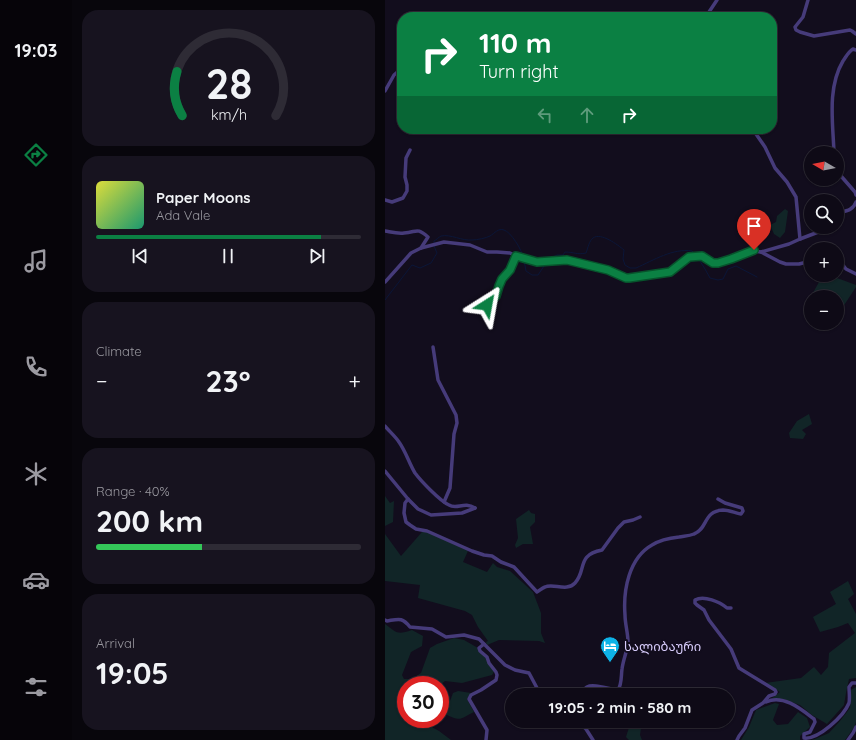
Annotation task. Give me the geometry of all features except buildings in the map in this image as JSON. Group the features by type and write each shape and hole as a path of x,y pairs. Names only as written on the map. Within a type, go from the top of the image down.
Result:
{"street":[{"path":"709,12 717,0"},
{"path":"808,0 803,17 795,27 796,30 814,36 850,30 856,34"},
{"path":"834,146 832,119 834,89 838,71 850,51 853,49 856,50"},
{"path":"385,91 397,72"},
{"path":"755,134 765,147 775,168 787,182 796,197 800,239"},
{"path":"385,200 392,202 403,198 407,191 405,177 406,158 410,150"},
{"path":"844,179 856,195"},
{"path":"844,211 853,209 856,202"},
{"path":"385,231 403,234 413,231 420,231 428,238 421,248"},
{"path":"761,252 789,244 813,234"},
{"path":"385,282 411,253 421,248 444,242 470,245 487,252 510,253 526,260 537,262 567,260 608,270 626,278 670,272 684,260 692,256 702,256 717,263 754,250 786,264 804,263"},
{"path":"487,305 496,296 502,279 510,270 516,256"},
{"path":"844,266 856,274"},
{"path":"433,347 438,380 457,418 454,434 450,488 444,502"},
{"path":"385,426 400,444 415,473 431,491 448,505 453,507 471,505 475,508 462,513 431,515 418,508 408,499 385,470"},
{"path":"408,499 405,503 404,513 406,522 410,525 416,529 427,531 472,551 492,556 501,562 514,567 537,592 546,586 568,587 574,584 579,577 583,560 593,551 602,550 617,528 624,522 640,517"},
{"path":"620,688 623,662 628,644 625,615 625,590 631,570 642,553 652,545 663,540 697,533 710,514 724,510 741,514 743,511 742,508 725,503 718,499"},
{"path":"731,608 727,608 708,599 697,598 695,600 697,605 704,610 709,620 731,649 739,668 775,690 775,694 769,696 763,703"},
{"path":"385,620 399,619 406,621 410,627 433,629 446,637 464,636 479,639 505,665 515,670 529,673 537,688"},
{"path":"484,644 479,648 480,651 487,657 489,663 496,672 496,680 481,690 471,694 469,698 487,730 486,740"},
{"path":"737,740 745,728 752,710 770,700 778,700 795,705 814,719 815,722 810,732 804,734 803,738 814,738 826,731 843,712 849,702 849,687 852,683 856,683"},
{"path":"586,688 590,686 606,688"},
{"path":"847,740 856,727"},
{"path":"585,728 593,740"}],"green space":[{"path":"785,209 788,211 785,232 780,238 774,234 770,225 776,222 777,216"},
{"path":"844,281 856,285 844,305 844,290 815,290 819,282 844,282"},
{"path":"809,414 812,424 802,430 806,434 803,439 790,438 789,433 797,421"},
{"path":"385,496 390,503 394,501 393,522 385,526"},
{"path":"529,510 531,513 535,514 535,522 530,527 533,544 523,544 516,548 515,545 518,538 516,519"},
{"path":"422,532 427,532 468,551 463,562 487,572 493,563 497,567 510,571 533,592 541,613 541,633 545,643 539,641 499,640 487,645 486,642 488,641 472,615 465,611 418,598 420,585 385,581 385,534 401,556"},
{"path":"848,581 854,594 848,599 856,614 856,678 849,679 844,705 827,724 812,715 800,705 783,699 771,699 780,692 765,683 801,678 814,667 821,675 828,667 829,653 855,633 848,623 820,632 813,617 836,604 830,592"},
{"path":"385,624 400,633 412,630 423,636 422,646 411,652 402,676 397,676 397,728 434,728 451,740 385,740"},
{"path":"454,638 464,640 478,648 486,657 494,672 492,675 462,683 449,681 449,676 416,676 421,673 430,648"},
{"path":"856,687 856,722 855,726 845,740 811,740 829,733 840,721 850,708 851,690"},
{"path":"458,691 471,693 467,699 474,712 460,719 449,716 449,704 453,693"},
{"path":"775,703 779,704 773,720 777,725 788,724 798,712 807,718 810,727 800,736 800,740 741,740 749,727 756,710"},
{"path":"629,728 641,728 640,735 642,740 629,740 626,737"}],"waterway":[{"path":"434,243 434,241 441,236 449,236 464,240 474,240 488,237 498,230 504,230 507,231 513,238 523,257"},
{"path":"549,259 557,255 563,255 565,252 580,254 586,253 591,241 596,237 605,238 624,250 623,259 625,265 630,268 636,268 664,255 678,251 692,251 695,254"},
{"path":"385,300 412,265 420,268 431,263 437,253 434,246"},
{"path":"698,258 710,278 718,280 723,279 728,269 736,266 757,277"},
{"path":"524,260 526,271 532,275 538,275 546,263"}],"place":[{"name":"სალიბაური","path":"610,663"}],"route":[{"path":"487,305 496,296 502,279 510,270 516,256 537,262 567,260 608,270 629,278 670,272 689,257 702,256 713,263 718,263 754,250"}]}
